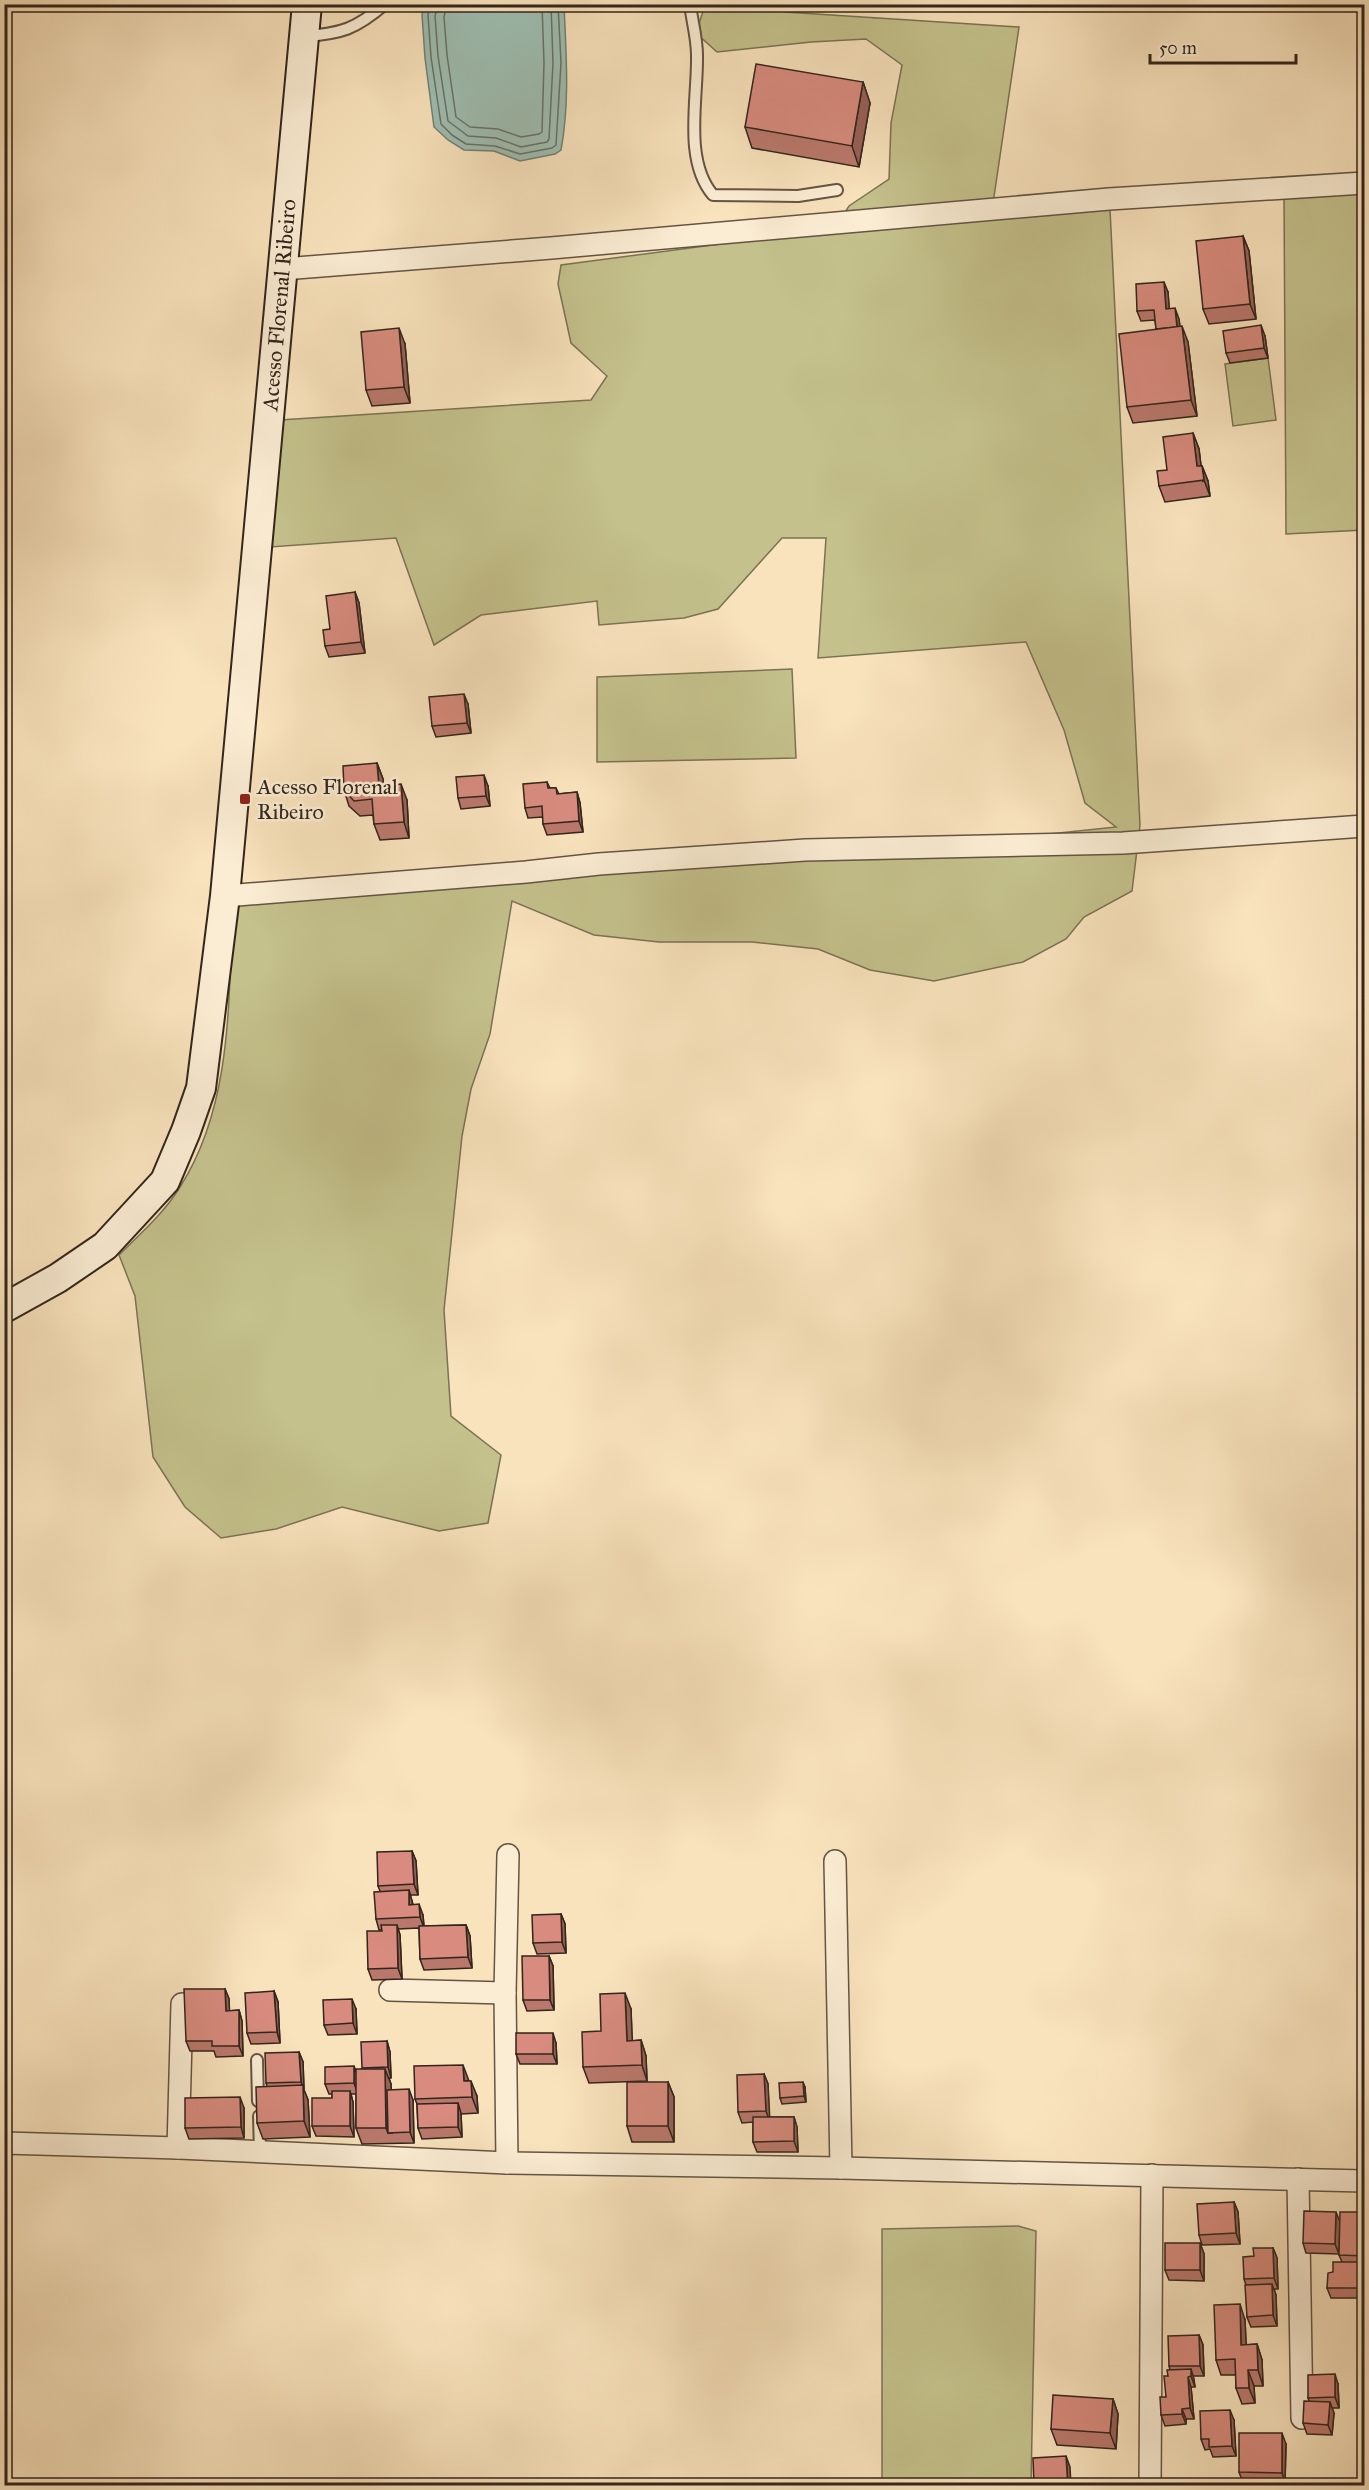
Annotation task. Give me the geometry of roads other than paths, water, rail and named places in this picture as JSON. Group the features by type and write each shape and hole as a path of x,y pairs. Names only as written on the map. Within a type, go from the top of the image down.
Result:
{"street":[{"name":"Acesso Florenal Ribeiro","path":"4,1308 58,1278 105,1246 165,1181 201,1088 225,896 306,4"},
{"path":"283,268 551,248 1109,200 1365,183"},
{"path":"225,896 599,864 805,850 1123,843 1365,826"},
{"path":"507,2163 505,1993 508,1855"},
{"path":"835,1861 841,2168"},
{"path":"390,1990 505,1993"},
{"path":"178,2148 182,2004"},
{"path":"4,2143 178,2148 507,2163 841,2168 1365,2181"},
{"path":"1150,2486 1152,2175"},
{"path":"1298,2179 1302,2418"}],"lane":[{"path":"304,36 334,34 367,20 385,4"},
{"path":"690,4 697,53 695,142 697,167 705,185 713,195 798,196 837,190"},
{"path":"257,2060 260,2152"}],"water":[{"path":"425,5 564,5 566,95 561,150 555,154 520,161 494,151 464,150 434,127 425,58 422,14"}],"place":[{"name":"Acesso Florenal Ribeiro","path":"245,799"}]}
